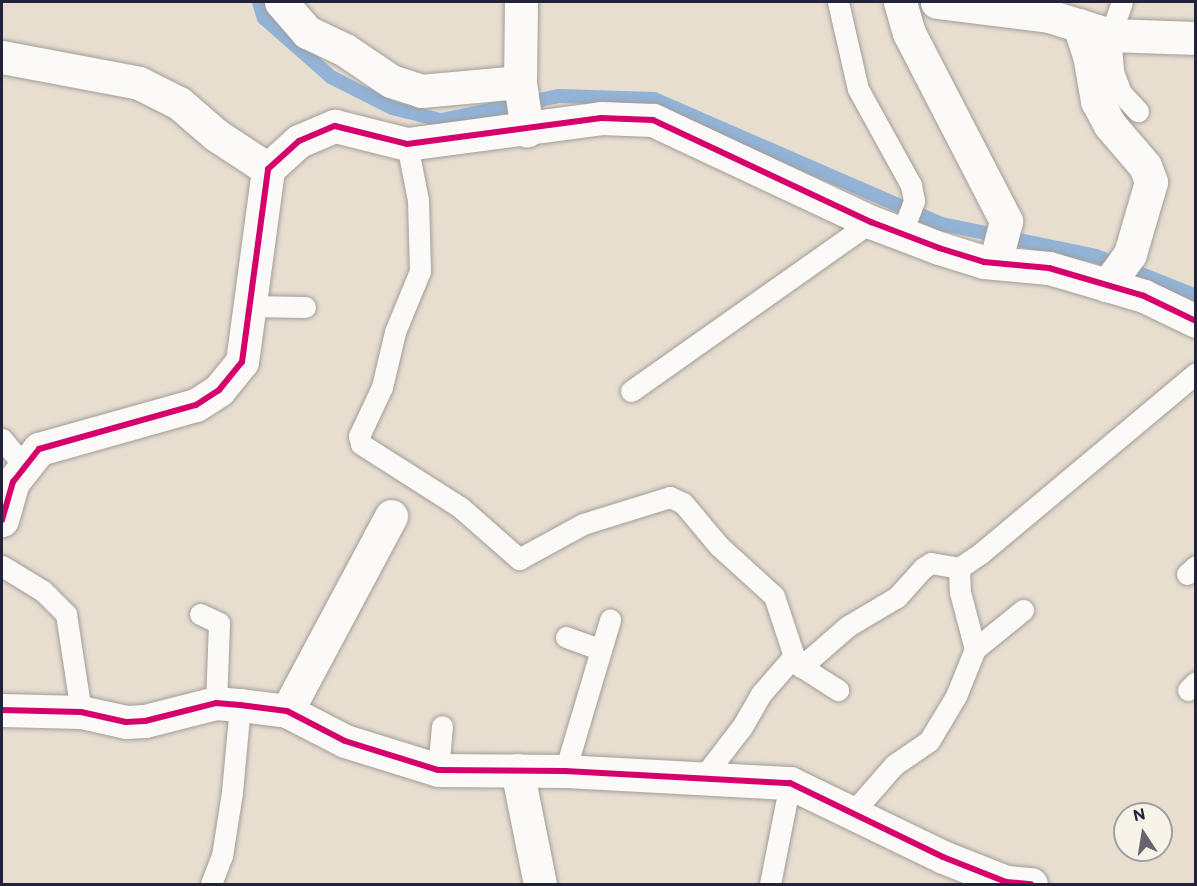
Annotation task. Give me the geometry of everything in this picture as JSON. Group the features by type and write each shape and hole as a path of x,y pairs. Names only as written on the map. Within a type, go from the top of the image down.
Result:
{"street":[{"path":"280,2 307,32 345,50 391,81 421,91 602,118 652,120 871,222 939,248 1000,243 1049,268 1116,272 1144,296 1196,321"},
{"path":"521,2 523,105"},
{"path":"900,2 909,33 1000,243"},
{"path":"937,2 1049,16 1110,34 1196,38"},
{"path":"1079,25 1089,55 1096,101 1110,125 1145,166 1151,182 1116,272"},
{"path":"2,57 139,83 179,103 216,135 268,169"},
{"path":"2,520 13,482 39,449 196,405 219,390 242,362 268,169 299,141 335,126 407,144 523,105"},
{"path":"287,711 390,516"},
{"path":"2,710 81,712 126,722 145,721 228,704 287,711 345,741 438,770 565,771 790,783 954,861 1006,882 1032,885"},
{"path":"516,770 540,885"}],"lane":[{"path":"838,2 858,89 911,185 915,201 902,232"},
{"path":"1122,2 1110,34 1113,72 1120,93 1138,111"},
{"path":"407,144 418,200 420,271 395,332 382,387 359,436 361,444 460,507 519,559 583,524 670,497 676,500 774,596 796,663 838,690"},
{"path":"631,391 871,222"},
{"path":"250,306 305,307"},
{"path":"701,780 796,663 897,597 923,568 931,563 959,568 1196,373"},
{"path":"2,440 25,467"},
{"path":"2,566 43,591 66,614 81,712"},
{"path":"959,568 960,592 975,649"},
{"path":"853,812 874,784 935,732 956,696 975,649 1023,610"},
{"path":"200,614 219,623 228,704 232,792 222,856 211,885"},
{"path":"565,771 610,620"},
{"path":"566,637 601,650"},
{"path":"438,770 442,726"},
{"path":"770,885 790,783"}],"waterway":[{"path":"259,2 264,18 331,77 392,108 441,120 559,96 654,99 942,224 1096,256 1196,296"}],"cycle path":[{"path":"2,520 13,482 39,449 196,405 219,390 242,362 268,169 299,141 335,126 407,144 601,118 653,120 871,222 939,248 984,262 1049,268 1144,296 1196,321"},
{"path":"2,710 81,712 126,722 145,721 216,703 240,705 287,711 345,741 438,770 565,771 790,783 943,857 1006,882 1031,884"}]}
